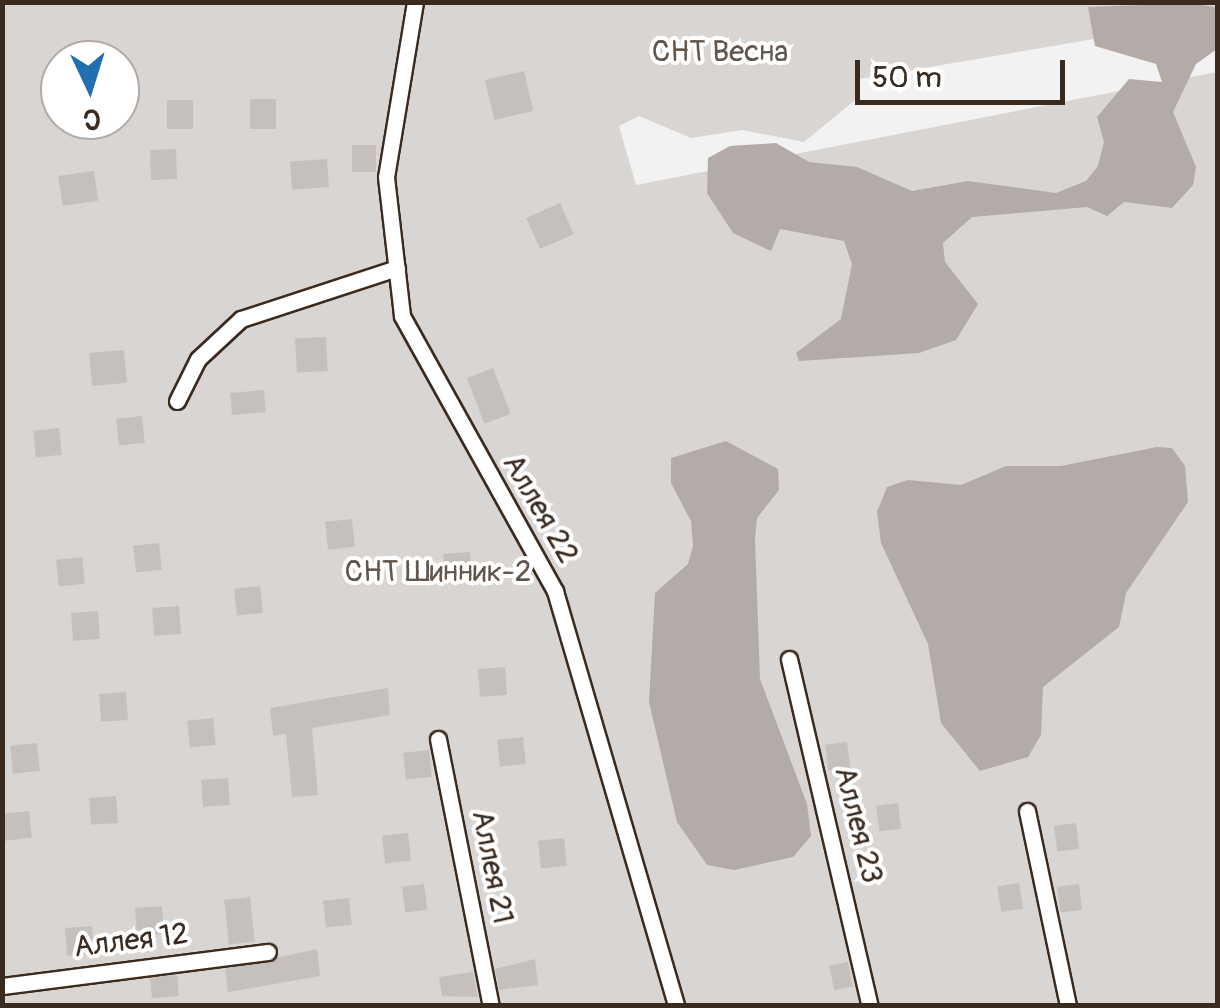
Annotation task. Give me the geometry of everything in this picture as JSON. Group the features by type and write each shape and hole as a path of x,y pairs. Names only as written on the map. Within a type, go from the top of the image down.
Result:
{"lane":[{"name":"Аллея 22","path":"416,2 404,44 386,177 402,316 555,591 676,1006"},
{"path":"178,401 198,358 241,319 397,268"},
{"name":"Аллея 23","path":"789,659 870,1006"},
{"name":"Аллея 21","path":"438,739 491,1006"},
{"path":"1027,811 1068,1006"},
{"name":"Аллея 12","path":"2,986 268,952"}],"green space":[{"name":"СНТ Шинник-2","path":"2,3 1217,3 1217,18 859,79 860,96 804,142 742,130 691,138 639,116 619,126 636,185 1217,72 1217,1005 3,1005"}],"shaded area":[{"path":"1194,3 1217,8 1217,49 1196,64 1173,112 1196,167 1193,185 1172,208 1124,202 1107,216 1087,207 972,217 943,243 945,262 978,304 956,340 919,353 799,361 796,353 841,319 852,264 844,241 780,229 771,251 733,233 707,193 708,158 730,146 776,143 809,162 857,167 912,191 968,181 1056,193 1086,181 1098,166 1104,142 1097,117 1129,79 1162,82 1156,64 1095,46 1088,7"},
{"path":"726,441 778,469 779,490 757,518 755,539 760,679 807,804 811,836 793,857 734,870 707,865 677,822 649,702 655,593 688,564 693,546 691,521 671,483 671,458"},
{"path":"1157,447 1172,448 1185,466 1188,502 1126,593 1119,627 1043,687 1041,735 1028,757 980,771 941,723 928,644 881,543 877,512 887,487 908,480 961,485 1006,466 1061,466"}],"building":[{"path":"524,71 533,111 494,120 485,80"},
{"path":"250,99 276,99 276,129 250,129"},
{"path":"167,100 193,100 193,129 167,129"},
{"path":"352,145 376,145 376,172 352,172"},
{"path":"176,149 177,179 151,180 150,150"},
{"path":"327,159 329,187 292,190 290,162"},
{"path":"94,171 98,201 63,206 58,176"},
{"path":"560,203 574,234 540,249 526,218"},
{"path":"326,337 328,371 297,373 295,339"},
{"path":"124,350 127,383 92,386 89,353"},
{"path":"493,368 511,414 484,424 467,378"},
{"path":"264,390 266,412 232,415 230,393"},
{"path":"142,416 145,443 119,446 116,419"},
{"path":"59,428 62,455 36,458 33,431"},
{"path":"352,519 355,547 328,550 325,522"},
{"path":"159,543 162,570 136,573 133,546"},
{"path":"470,552 472,580 445,582 443,554"},
{"path":"82,557 85,584 59,587 56,560"},
{"path":"260,586 263,613 237,616 234,589"},
{"path":"179,606 181,634 154,636 152,608"},
{"path":"98,611 100,639 73,641 71,613"},
{"path":"505,667 507,695 480,697 478,669"},
{"path":"388,688 390,715 312,728 318,795 292,797 286,734 273,736 270,708"},
{"path":"126,692 128,720 101,722 99,694"},
{"path":"213,718 216,745 190,748 187,721"},
{"path":"523,737 526,764 500,767 497,740"},
{"path":"847,742 850,768 828,770 825,745"},
{"path":"37,743 40,771 13,774 10,746"},
{"path":"429,750 432,777 406,780 403,753"},
{"path":"228,778 230,805 203,807 201,780"},
{"path":"116,796 118,823 91,825 89,798"},
{"path":"898,803 901,829 879,831 876,806"},
{"path":"29,811 32,838 5,841 2,814"},
{"path":"1076,823 1079,849 1057,851 1054,826"},
{"path":"408,833 411,861 385,864 382,836"},
{"path":"564,838 567,866 541,869 538,841"},
{"path":"1019,883 1023,909 1001,912 997,886"},
{"path":"424,884 427,910 405,912 402,887"},
{"path":"1079,884 1082,910 1060,912 1057,887"},
{"path":"250,897 255,942 229,944 224,900"},
{"path":"349,898 352,925 326,928 323,901"},
{"path":"162,906 164,934 137,936 135,908"},
{"path":"92,926 94,954 67,956 65,928"},
{"path":"317,949 320,976 228,992 225,969"},
{"path":"535,959 538,985 499,990 495,969"},
{"path":"848,962 853,987 834,990 829,966"},
{"path":"473,972 478,997 442,996 439,977"},
{"path":"177,975 179,996 152,998 150,977"}],"park label":[{"name":"СНТ Весна","path":"720,52"}]}
